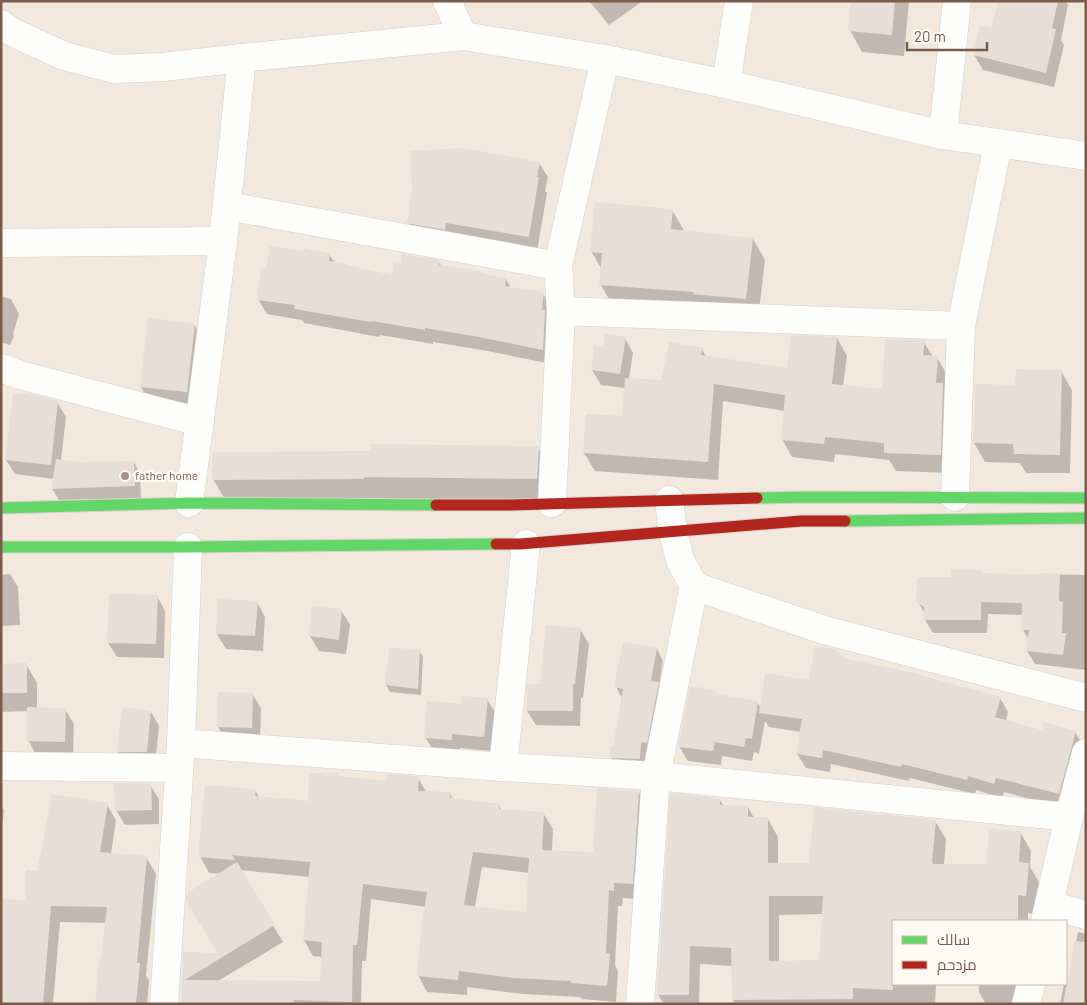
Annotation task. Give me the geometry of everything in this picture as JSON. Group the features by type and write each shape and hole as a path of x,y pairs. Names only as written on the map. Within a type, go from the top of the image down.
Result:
{"highway":[{"path":"1,508 189,503 510,505 805,496 1086,498"},
{"path":"1,547 188,548 526,544 801,521 1086,518"}],"street":[{"path":"447,1 463,36"},
{"path":"726,84 739,1"},
{"path":"943,135 958,1"},
{"path":"1,24 12,32 64,56 114,69 163,67 463,36 605,59 726,84 943,135 1086,156"},
{"path":"189,503 223,241 242,58"},
{"path":"552,503 561,311 558,266 605,59"},
{"path":"955,497 961,326 998,144"},
{"path":"227,206 558,266"},
{"path":"1,243 223,241"},
{"path":"561,311 961,326"},
{"path":"1,368 20,375 200,422"},
{"path":"640,1004 656,776 694,586 680,560 673,532 670,500"},
{"path":"503,767 526,544"},
{"path":"164,1004 180,756 188,548"},
{"path":"694,586 824,630 1086,698"},
{"path":"1086,753 1047,913 1086,915"},
{"path":"1,766 180,756 503,767 656,776 1069,817"},
{"path":"1026,1004 1031,985"}],"shaded area":[{"path":"1,1 1086,1 1086,1004 1,1004"}],"building":[{"path":"851,1 895,1 892,35 848,31"},
{"path":"998,1 1058,1 1052,28 1056,29 1046,73 973,55 980,25 992,28"},
{"path":"462,148 540,162 529,237 446,223 445,230 407,223 412,191 410,151"},
{"path":"595,202 673,209 671,229 753,238 746,299 693,294 694,292 599,285 602,253 590,252"},
{"path":"270,246 304,251 304,248 330,253 329,261 392,275 394,263 401,264 402,254 440,260 439,265 480,271 480,273 506,278 505,286 544,292 542,310 545,310 543,350 425,328 425,330 294,309 295,305 257,300 261,268 266,269"},
{"path":"148,318 195,323 187,392 140,387"},
{"path":"605,334 626,337 620,374 591,370 594,346 603,347"},
{"path":"791,335 837,337 832,384 882,389 885,339 925,340 923,355 938,356 936,383 943,383 941,455 884,453 884,443 825,437 824,444 781,440 785,395 714,384 708,462 583,453 586,414 622,416 625,378 661,380 669,342 703,348 701,355 787,368"},
{"path":"1016,369 1062,370 1060,455 1014,454 1013,444 973,443 975,384 1015,385"},
{"path":"13,393 36,395 58,401 51,465 5,460"},
{"path":"371,444 539,446 537,479 364,477 364,479 212,480 212,452 371,451"},
{"path":"56,459 79,462 134,461 135,486 51,489"},
{"path":"951,570 981,570 981,573 1060,574 1059,601 1063,602 1062,633 1066,633 1063,655 1026,651 1029,630 1021,630 1022,603 981,602 981,620 924,620 924,607 916,602 917,577 951,577"},
{"path":"109,593 158,595 156,644 107,643"},
{"path":"218,599 258,601 255,636 216,634"},
{"path":"312,606 342,609 339,640 309,636"},
{"path":"546,625 581,628 575,684 573,684 573,711 526,711 527,684 540,684"},
{"path":"623,642 657,648 651,681 659,682 647,743 641,742 640,759 610,758 610,746 613,747 623,689 614,687"},
{"path":"815,646 834,649 848,659 905,671 1001,697 995,717 1042,730 1044,722 1076,731 1059,794 996,778 994,784 968,776 967,780 902,764 901,767 823,750 822,758 796,754 802,719 759,713 765,673 809,680"},
{"path":"389,648 420,649 418,689 385,685"},
{"path":"27,663 27,693 1,693 1,664"},
{"path":"690,686 715,690 715,694 758,701 752,739 746,738 744,747 715,742 713,751 678,747"},
{"path":"218,692 253,693 252,728 217,727"},
{"path":"462,696 488,698 484,737 452,734 452,740 424,738 427,701 461,704"},
{"path":"27,707 66,708 65,742 26,741"},
{"path":"122,707 151,711 147,752 117,752"},
{"path":"309,773 339,773 339,776 387,781 387,774 419,776 418,791 450,792 450,798 500,804 499,809 544,812 542,850 593,852 597,788 639,791 633,884 614,883 614,891 609,890 606,953 610,954 607,986 571,983 571,981 513,978 459,971 458,980 417,976 421,929 427,892 363,884 357,945 353,945 352,1002 294,1000 294,1004 181,1003 183,952 218,953 186,901 187,893 237,862 275,925 185,980 320,981 322,942 303,940 310,862 232,855 235,860 198,857 205,785 256,789 255,796 308,801","holes":["473,852 529,858 526,912 464,905"]},
{"path":"114,783 151,783 152,810 115,811"},
{"path":"670,793 720,798 720,805 748,806 748,817 768,817 768,863 809,863 814,807 936,820 933,864 986,864 989,829 1021,831 1019,862 1029,863 1026,896 1018,895 1018,920 892,920 893,990 853,988 853,999 732,1000 731,948 690,946 689,995 657,995","holes":["769,896 823,896 819,960 769,961"]},
{"path":"52,794 108,803 100,852 147,856 137,963 140,963 136,1004 95,1004 99,959 101,959 107,907 51,906 43,1004 1,1004 1,899 25,900 26,870 37,871"},
{"path":"1075,941 1086,942 1086,1004 1063,1004"}],"traffic: fast":[{"path":"757,498 1086,498"},
{"path":"1,508 189,503 436,505"},
{"path":"845,521 1086,518"},
{"path":"1,547 496,544"}],"traffic: jam":[{"path":"436,505 510,505 757,498"},
{"path":"496,544 520,544 801,521 845,521"}],"place":[{"name":"father home","path":"125,476"}]}
